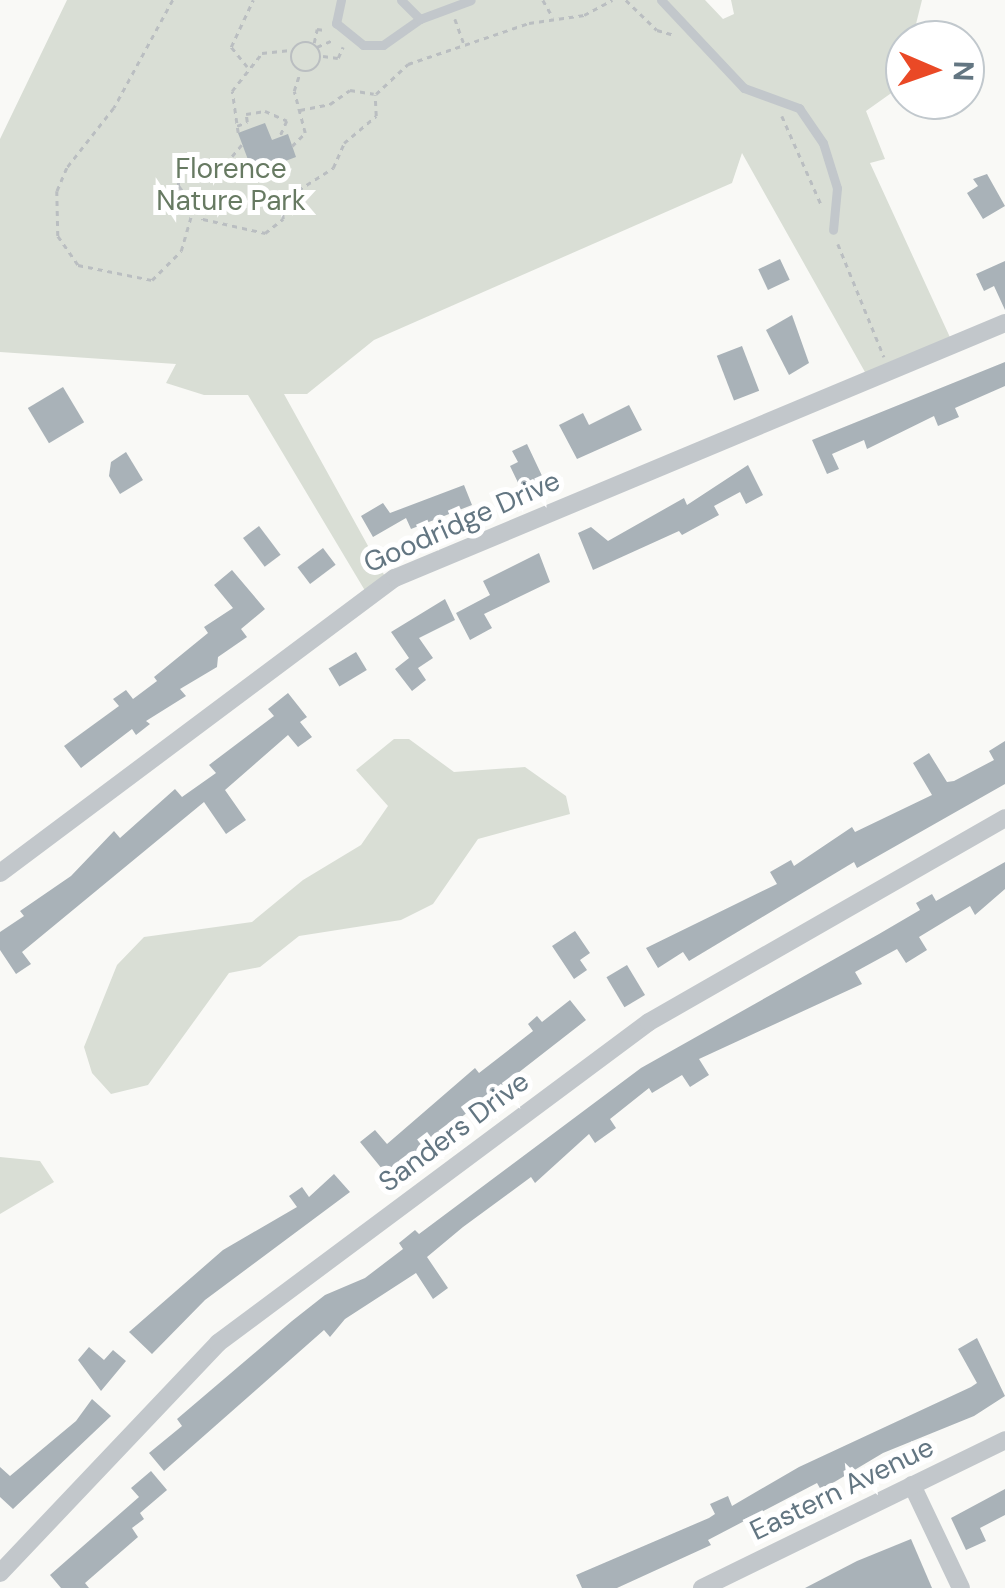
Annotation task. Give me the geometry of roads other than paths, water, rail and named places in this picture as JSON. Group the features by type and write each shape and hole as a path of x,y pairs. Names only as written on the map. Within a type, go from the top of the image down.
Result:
{"street":[{"name":"Goodridge Drive","path":"0,873 388,582 1005,323"},
{"name":"Sanders Drive","path":"0,1573 218,1343 648,1022 1005,818"},
{"name":"Eastern Avenue","path":"702,1588 1005,1440"},
{"path":"912,1486 961,1588"}],"lane":[{"path":"341,0 336,23 347,38 383,44 420,19 470,0"},
{"path":"402,0 420,19"},
{"path":"661,0 744,88 799,108 823,143 837,188 833,230"}],"park label":[{"name":"Florence Nature Park","path":"231,185"}]}
